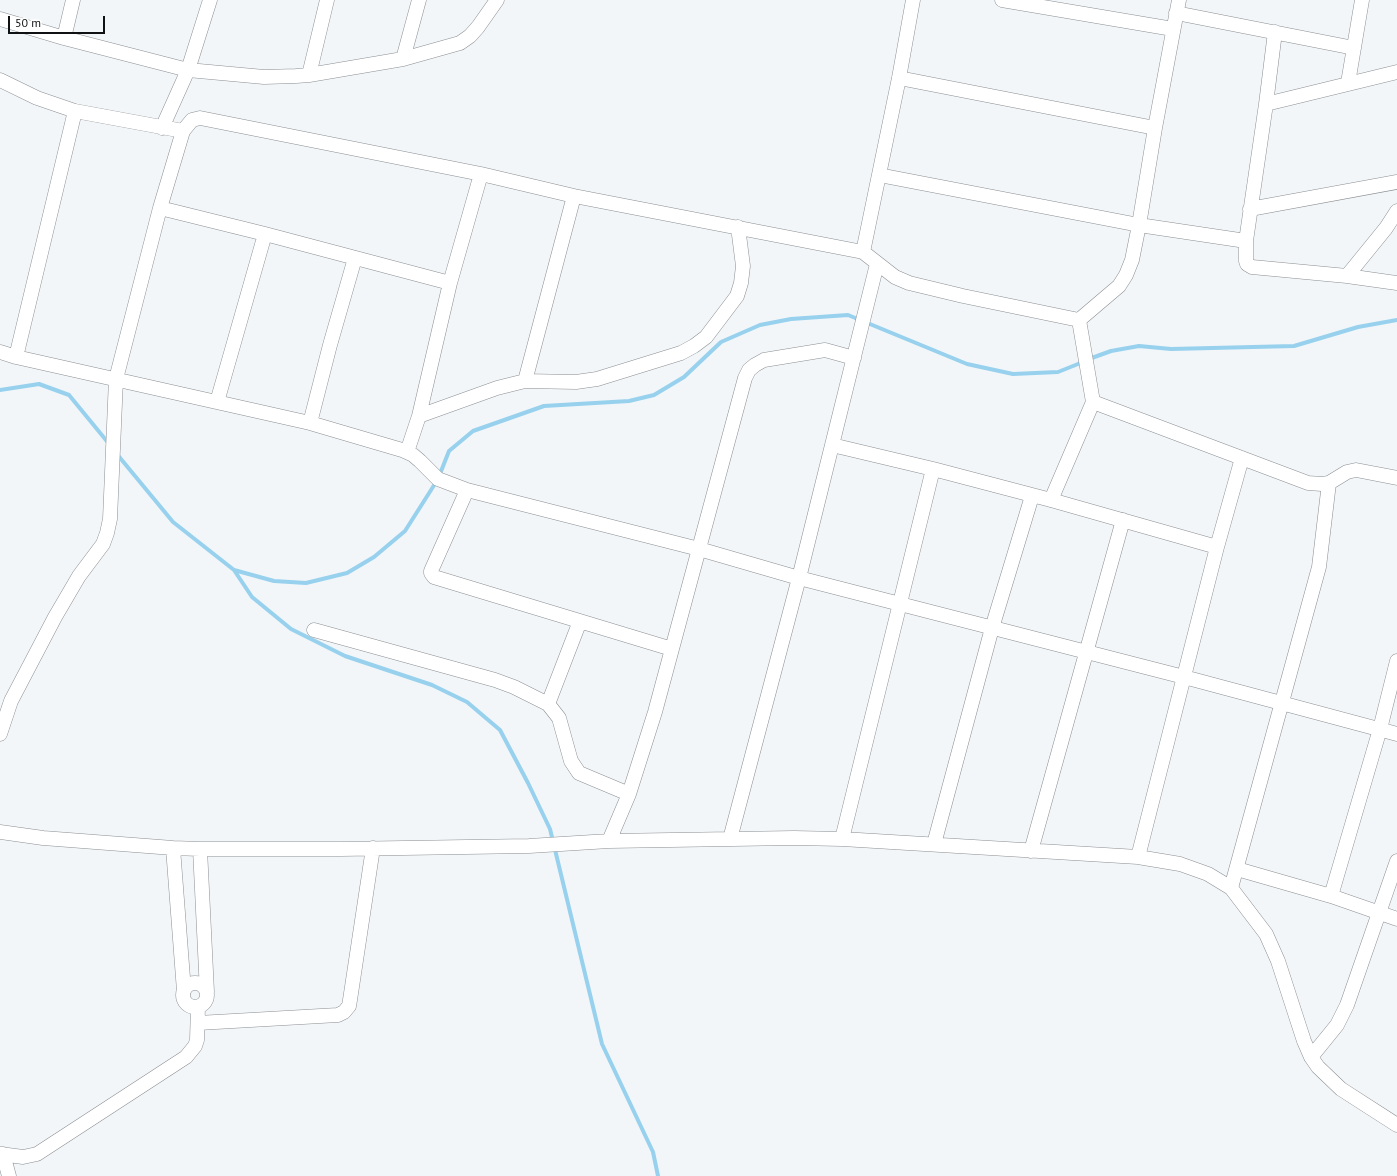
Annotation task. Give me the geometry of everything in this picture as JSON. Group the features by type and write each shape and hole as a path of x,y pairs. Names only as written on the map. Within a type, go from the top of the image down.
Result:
{"street":[{"path":"64,38 73,0"},
{"path":"162,128 188,70 210,0"},
{"path":"309,75 327,0"},
{"path":"403,59 419,0"},
{"path":"0,19 64,38 188,70 264,77 309,75 403,59 460,43 470,36 478,27 496,0"},
{"path":"863,252 899,78 913,0"},
{"path":"1002,0 1173,29"},
{"path":"1348,83 1362,0"},
{"path":"1079,320 1119,286 1126,275 1132,260 1178,6 1275,32 1354,48"},
{"path":"1275,32 1246,241 1247,264 1252,267 1347,276 1397,283"},
{"path":"1266,104 1397,72"},
{"path":"899,78 1155,128"},
{"path":"0,80 37,98 75,111 182,131"},
{"path":"16,356 75,111"},
{"path":"0,734 11,701 55,617 80,576 103,544 107,533 110,519 116,380 160,208 182,131 192,120 200,118 480,174 574,196 863,252 877,264 909,283 963,296 1079,320"},
{"path":"407,452 419,416 450,283 480,174"},
{"path":"879,175 1139,225 1246,241"},
{"path":"1250,209 1397,182"},
{"path":"525,381 574,196"},
{"path":"160,208 450,283"},
{"path":"1347,276 1386,228 1397,211"},
{"path":"419,416 497,388 525,381 576,382 597,379 681,353 694,346 706,337 737,296 741,283 743,266 738,227"},
{"path":"217,402 265,234"},
{"path":"310,423 330,345 356,258"},
{"path":"730,840 799,578 877,264"},
{"path":"1051,500 1093,402 1079,320"},
{"path":"609,841 629,794 655,712 745,378 749,370 764,360 818,351 831,351 854,358"},
{"path":"0,352 116,380 310,423 407,452 420,461 438,479 467,490 699,549 799,578 1184,677 1397,734"},
{"path":"1093,402 1308,483 1329,483 1348,472 1356,470 1397,478"},
{"path":"832,446 933,469 1051,500 1217,547"},
{"path":"1138,857 1217,547 1242,458"},
{"path":"842,839 933,469"},
{"path":"1231,888 1319,567 1329,483"},
{"path":"467,490 431,571 432,575 672,649"},
{"path":"934,844 992,628 1032,496"},
{"path":"1031,851 1123,520"},
{"path":"548,704 580,621"},
{"path":"314,630 495,680 514,687 548,704 559,718 571,762 579,773 629,794"},
{"path":"1331,896 1380,729 1397,661"},
{"path":"0,832 43,838 174,848 529,846 609,841 794,838 842,839 1138,857 1180,864 1208,874 1231,888 1266,934 1273,948 1311,1057 1326,1076 1341,1089 1395,1120"},
{"path":"174,848 184,991 183,995 186,1003 190,1006 198,1007 206,1001 200,848"},
{"path":"198,1023 338,1015 344,1012 349,1006 373,848"},
{"path":"1311,1057 1337,1025 1343,1015 1397,861"},
{"path":"1237,869 1331,896 1397,919"},
{"path":"184,991 191,984 195,983 200,984 206,992"},
{"path":"10,1176 2,1154 23,1157 37,1154 186,1057 196,1046 198,1007"}],"waterway":[{"path":"234,570 274,581 306,583 347,573 374,557 405,531 438,479 449,451 473,431 544,406 629,401 654,395 684,377 721,342 760,325 791,319 848,315 967,364 1013,374 1058,372 1083,362"},
{"path":"1089,359 1111,351 1139,346 1171,349 1294,346 1358,327 1397,320"},
{"path":"0,390 39,384 69,395 110,445"},
{"path":"116,453 173,522 234,570 252,597 291,629 345,656 432,685 467,702 500,730 550,829 602,1044 653,1152 658,1176"}]}
